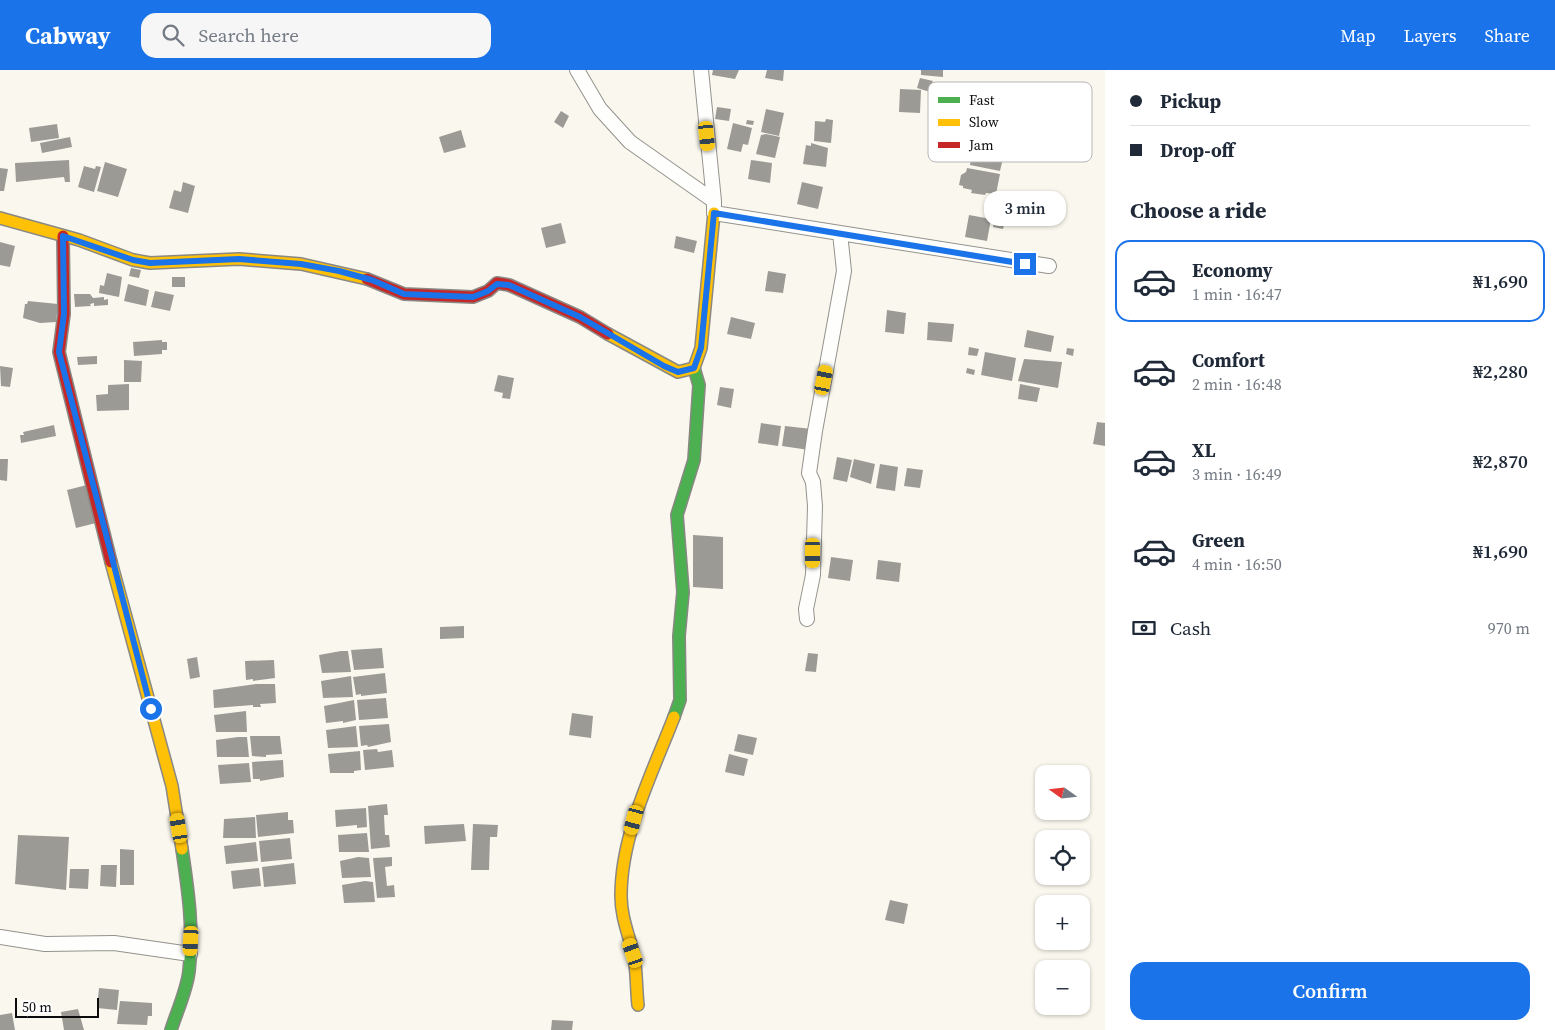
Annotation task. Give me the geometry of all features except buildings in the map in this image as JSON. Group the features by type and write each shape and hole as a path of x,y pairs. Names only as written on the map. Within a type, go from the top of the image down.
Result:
{"street":[{"path":"577,70 600,109 630,142 714,207 840,233 1049,266"},
{"path":"638,1005 633,953 625,929 622,896 626,850 634,820 680,700 679,636 683,592 677,515 694,460 699,386 694,368 701,348 714,207 702,70"},
{"path":"0,218 63,236 133,260 150,263 239,259 301,264 339,271 372,280 404,294 473,297 488,291 497,284 509,285 580,317 650,360 678,372 694,368"},
{"path":"807,619 806,610 813,575 812,532 815,506 813,482 809,473 814,431 844,271 840,233"},
{"path":"63,236 64,314 59,352 87,456 113,570 172,786 189,893 191,928 189,973 171,1030"},
{"path":"0,937 45,944 114,944 190,954"}],"traffic: fast":[{"path":"674,717 680,700 679,636 683,592 677,515 694,460 699,385 694,368"},
{"path":"171,1030 186,986 191,940 190,910 182,849"}],"traffic: slow":[{"path":"608,334 678,372 694,368 701,348 714,213"},
{"path":"0,218 79,240 133,260 150,263 239,259 301,264 367,279"},
{"path":"111,562 172,786 182,849"},
{"path":"638,1005 634,958 621,903 622,873 626,850 639,805 674,717"}],"traffic: jam":[{"path":"63,236 64,314 59,352 111,562"},
{"path":"367,279 404,294 473,297 488,291 497,283 509,285 580,317 608,334"}],"route":[{"path":"151,709 113,570 87,456 59,352 64,314 63,236 133,260 150,263 239,259 301,264 339,271 372,280 404,294 473,297 488,291 497,284 509,285 580,317 650,360 678,372 694,368 701,348 714,213 1025,264"}]}
